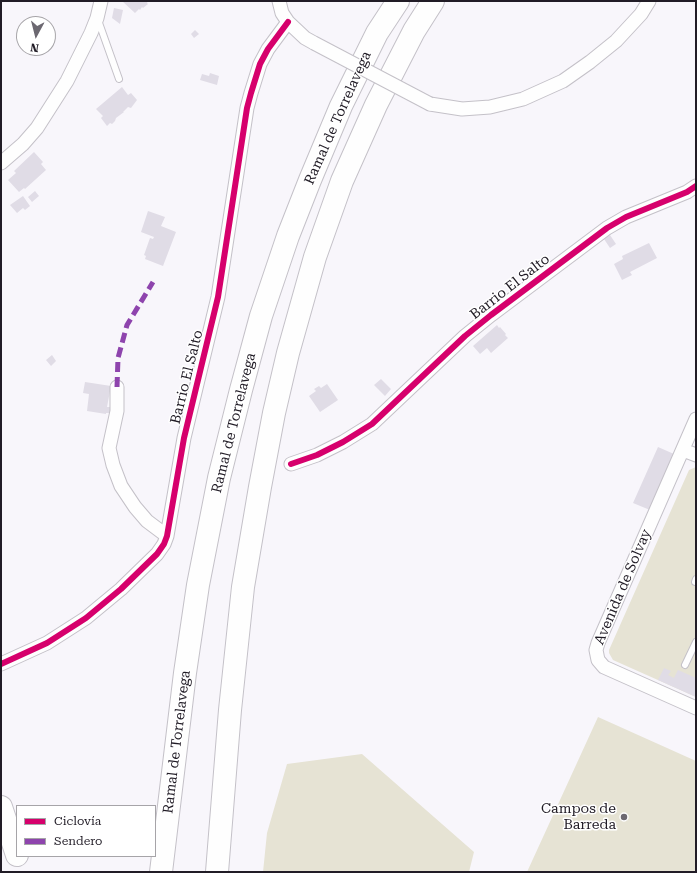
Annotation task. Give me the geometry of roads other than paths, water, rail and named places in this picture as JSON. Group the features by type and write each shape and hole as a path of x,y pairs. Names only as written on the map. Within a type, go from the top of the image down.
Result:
{"highway":[{"name":"Ramal de Torrelavega","path":"161,872 186,665 200,578 219,478 257,331 288,236 312,173 341,106 377,33 398,1"},
{"name":"Ramal de Torrelavega","path":"217,872 230,718 244,587 263,472 288,353 315,257 342,181 376,105 411,37 433,1"},
{"path":"1,807 16,852"},
{"path":"18,857 22,872"}],"street":[{"path":"1,163 23,144 37,128 67,81 97,18 101,1"},
{"path":"279,1 282,13 288,22 305,38 430,104 462,109 490,107 523,99 563,81 616,41 641,14 649,1"},
{"name":"Barrio El Salto","path":"1,664 47,643 86,618 121,589 157,554 164,544 167,536 184,438 218,297 247,108 260,64 268,49 288,22"},
{"name":"Barrio El Salto","path":"291,464 317,455 343,442 372,424 465,336 606,228 626,217 688,192 696,186"},
{"path":"117,387 117,411 109,448 113,465 121,486 135,507 147,521 167,536"},
{"name":"Avenida de Solvay","path":"696,420 596,650 598,660 604,667 696,708"},
{"path":"683,450 696,455"}],"lane":[{"path":"97,18 119,79"},
{"path":"696,579 696,582"},
{"path":"685,665 696,642"}],"place":[{"name":"Campos de Barreda","path":"624,817"}]}
